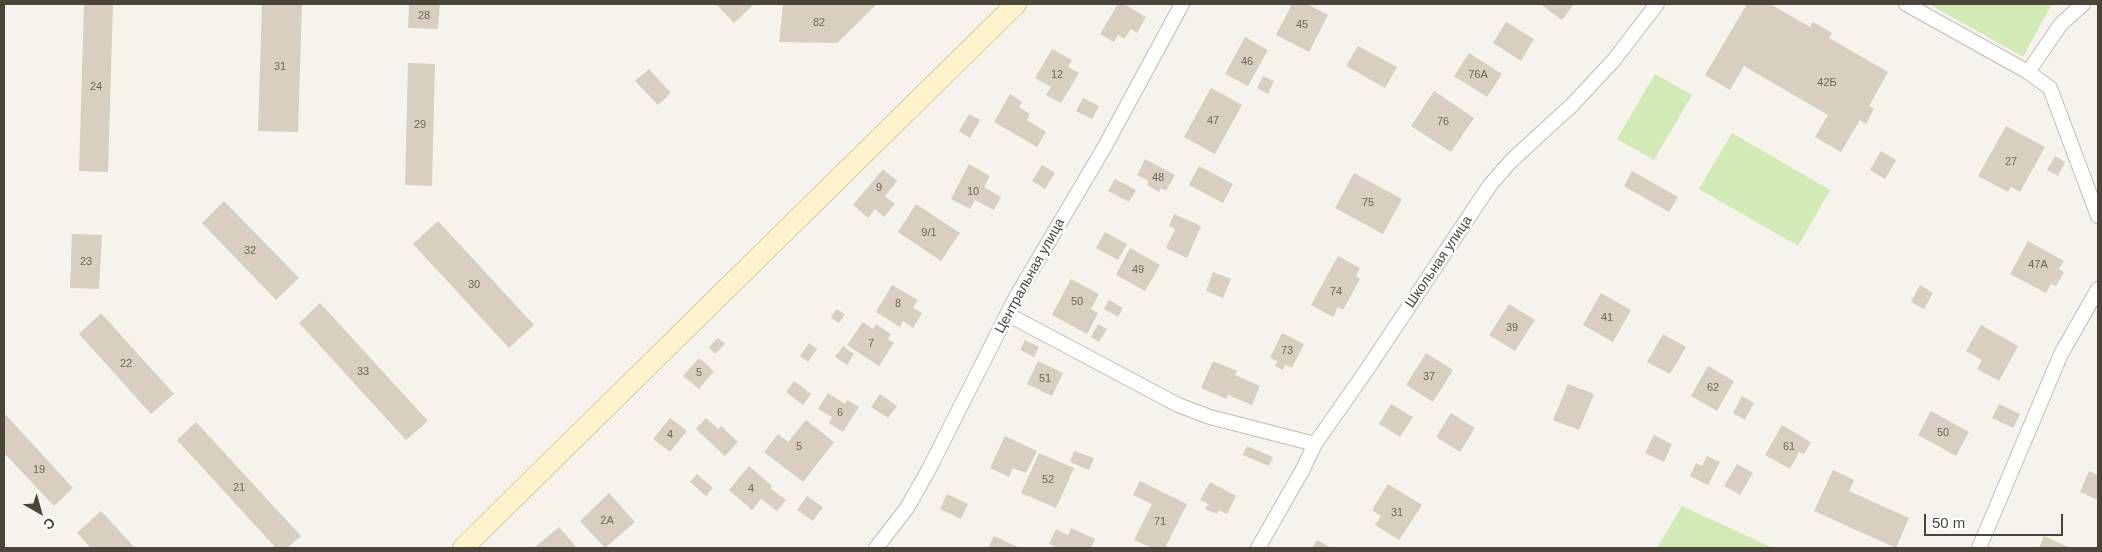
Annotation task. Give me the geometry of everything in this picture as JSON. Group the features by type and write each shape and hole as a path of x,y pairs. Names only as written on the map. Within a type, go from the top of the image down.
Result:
{"street":[{"path":"463,548 1016,4"},
{"name":"Центральная улица","path":"876,548 907,508 929,469 1007,314 1104,148 1182,4"},
{"name":"Школьная улица","path":"1258,548 1302,471 1315,444 1490,185 1510,161 1572,106 1608,67 1658,4"},
{"path":"1906,4 2028,72 2050,88 2098,216"},
{"path":"2028,72 2061,24 2083,4"},
{"path":"1979,548 2062,354 2098,289"},
{"path":"1007,314 1178,405 1210,417 1315,444"}],"green space":[{"path":"1929,4 2052,4 2023,57"},
{"path":"1655,74 1692,95 1654,160 1617,139"},
{"path":"1732,133 1830,190 1798,246 1699,189"},
{"path":"1682,506 1773,548 1657,548"}],"building":[{"path":"84,4 113,4 108,172 79,171"},
{"path":"262,4 302,4 298,132 258,131"},
{"path":"409,4 440,4 438,29 408,28"},
{"path":"716,4 754,4 734,23"},
{"path":"783,4 877,4 837,43 779,42"},
{"path":"1118,4 1124,4 1146,17 1137,33 1131,29 1124,39 1118,35 1114,42 1100,34"},
{"path":"1292,4 1307,4 1328,15 1309,52 1276,35"},
{"path":"1540,4 1574,4 1562,20"},
{"path":"1747,4 1770,4 1810,27 1813,22 1832,33 1829,38 1888,72 1869,106 1874,109 1866,124 1860,120 1841,152 1815,137 1828,115 1744,66 1730,90 1705,75"},
{"path":"1506,22 1534,39 1521,61 1493,43"},
{"path":"1245,37 1268,50 1248,86 1225,74"},
{"path":"1358,46 1397,67 1385,88 1346,66"},
{"path":"1052,49 1072,60 1068,67 1079,73 1061,103 1046,95 1051,87 1035,78"},
{"path":"1469,53 1502,74 1487,97 1454,76"},
{"path":"408,63 435,64 432,186 405,185"},
{"path":"649,69 671,93 658,105 635,81"},
{"path":"1263,76 1274,81 1268,94 1257,88"},
{"path":"1211,88 1242,105 1215,154 1184,137"},
{"path":"1434,91 1474,118 1451,152 1411,126"},
{"path":"1010,94 1022,102 1019,107 1030,114 1027,120 1046,132 1037,147 994,122"},
{"path":"1083,98 1099,106 1092,119 1076,111"},
{"path":"969,114 980,120 970,138 959,131"},
{"path":"2006,126 2045,147 2020,192 2011,187 2008,192 1978,176"},
{"path":"1881,151 1896,160 1885,179 1870,170"},
{"path":"2055,156 2065,162 2058,176 2047,170"},
{"path":"1145,159 1175,175 1166,191 1161,188 1159,192 1147,185 1149,181 1137,175"},
{"path":"969,164 990,176 984,187 1001,197 994,210 975,200 970,209 951,199"},
{"path":"1042,165 1055,173 1045,189 1032,181"},
{"path":"1199,166 1233,184 1223,203 1189,185"},
{"path":"883,169 897,181 885,196 895,204 884,217 875,209 868,218 853,205"},
{"path":"1632,171 1678,197 1669,212 1624,186"},
{"path":"1354,173 1402,199 1383,234 1335,208"},
{"path":"1115,179 1136,190 1129,202 1108,191"},
{"path":"224,201 299,278 276,300 202,223"},
{"path":"916,204 960,233 941,261 898,232"},
{"path":"1174,214 1201,226 1187,258 1166,248 1175,229 1169,226"},
{"path":"438,221 534,325 509,348 413,244"},
{"path":"1105,232 1127,244 1118,260 1096,248"},
{"path":"72,234 102,235 99,289 70,288"},
{"path":"2028,241 2064,261 2059,269 2064,272 2056,286 2051,284 2046,293 2010,274"},
{"path":"1130,248 1160,265 1145,291 1116,275"},
{"path":"1338,256 1360,268 1356,276 1360,279 1343,310 1338,307 1333,317 1311,305"},
{"path":"1213,272 1231,279 1223,298 1206,291"},
{"path":"1071,279 1099,294 1091,309 1098,313 1087,334 1052,315"},
{"path":"892,285 918,300 913,308 922,313 913,328 903,321 900,327 876,312"},
{"path":"1920,285 1933,293 1924,309 1911,302"},
{"path":"1601,293 1631,310 1613,342 1583,325"},
{"path":"1109,300 1123,308 1118,317 1104,309"},
{"path":"320,303 428,421 406,440 299,323"},
{"path":"1509,304 1535,320 1515,351 1489,335"},
{"path":"836,309 845,314 839,323 831,318"},
{"path":"101,313 174,394 151,414 79,334"},
{"path":"863,322 873,329 876,324 891,334 888,339 894,343 879,366 847,345"},
{"path":"1098,324 1107,329 1099,342 1091,337"},
{"path":"1981,325 2018,346 1999,381 1977,369 1982,360 1966,351"},
{"path":"1282,333 1304,344 1292,368 1285,365 1283,370 1275,366 1277,361 1270,358"},
{"path":"1663,334 1686,347 1670,374 1647,362"},
{"path":"718,338 725,344 715,354 709,347"},
{"path":"1025,340 1039,347 1034,357 1020,350"},
{"path":"809,343 817,349 808,362 800,356"},
{"path":"843,346 854,354 847,365 835,357"},
{"path":"1426,353 1453,370 1433,402 1406,385"},
{"path":"699,358 714,371 699,389 683,376"},
{"path":"1038,361 1063,373 1052,396 1027,384"},
{"path":"1213,361 1237,371 1235,375 1260,386 1252,405 1228,395 1226,399 1201,388"},
{"path":"1708,366 1734,381 1717,411 1691,396"},
{"path":"794,381 811,394 803,405 786,392"},
{"path":"1568,384 1594,394 1579,430 1553,420"},
{"path":"828,393 845,404 847,400 859,407 843,432 829,423 832,417 818,409"},
{"path":"880,394 897,406 888,418 871,407"},
{"path":"1742,396 1754,403 1745,420 1733,413"},
{"path":"1391,404 1413,417 1400,437 1379,424"},
{"path":"1999,404 2020,414 2013,428 1992,418"},
{"path":"1931,411 1969,432 1956,456 1918,435"},
{"path":"4,413 73,488 54,506 4,453"},
{"path":"1451,413 1475,428 1460,452 1436,437"},
{"path":"670,418 687,431 670,452 653,439"},
{"path":"706,418 718,429 721,426 738,442 725,456 696,429"},
{"path":"806,420 834,442 803,482 764,452 778,434 788,442"},
{"path":"196,422 301,536 287,548 276,548 177,440"},
{"path":"1782,425 1811,442 1804,454 1799,452 1790,469 1765,455"},
{"path":"1654,435 1672,444 1664,462 1645,453"},
{"path":"1005,436 1037,451 1026,473 1013,468 1009,477 990,468"},
{"path":"1247,446 1273,457 1269,466 1243,455"},
{"path":"1074,451 1094,458 1089,470 1070,462"},
{"path":"1039,453 1074,468 1056,508 1021,493"},
{"path":"1707,456 1720,462 1708,485 1690,476 1696,463 1702,466"},
{"path":"1737,464 1753,473 1740,495 1724,486"},
{"path":"749,466 772,486 770,488 786,500 777,511 761,499 752,510 729,490"},
{"path":"1833,470 1854,480 1849,491 1909,518 1896,548 1814,511"},
{"path":"2089,471 2098,475 2098,500 2080,492"},
{"path":"697,474 713,488 706,496 690,482"},
{"path":"1140,481 1187,504 1165,548 1152,548 1134,540 1152,504 1133,495"},
{"path":"1210,482 1236,496 1227,514 1219,510 1217,514 1205,509 1208,504 1200,500"},
{"path":"1388,484 1422,505 1399,540 1375,525 1381,516 1372,510"},
{"path":"609,493 635,522 605,548 580,521"},
{"path":"947,494 968,504 961,519 940,509"},
{"path":"807,496 823,507 813,521 797,510"},
{"path":"101,511 135,548 91,548 77,533"},
{"path":"559,527 577,548 534,548"},
{"path":"1071,528 1095,539 1091,548 1058,548 1049,544 1056,529 1068,535"},
{"path":"994,536 1020,548 988,548"},
{"path":"2044,536 2071,548 2039,548"},
{"path":"1317,540 1331,548 1312,548"}]}
